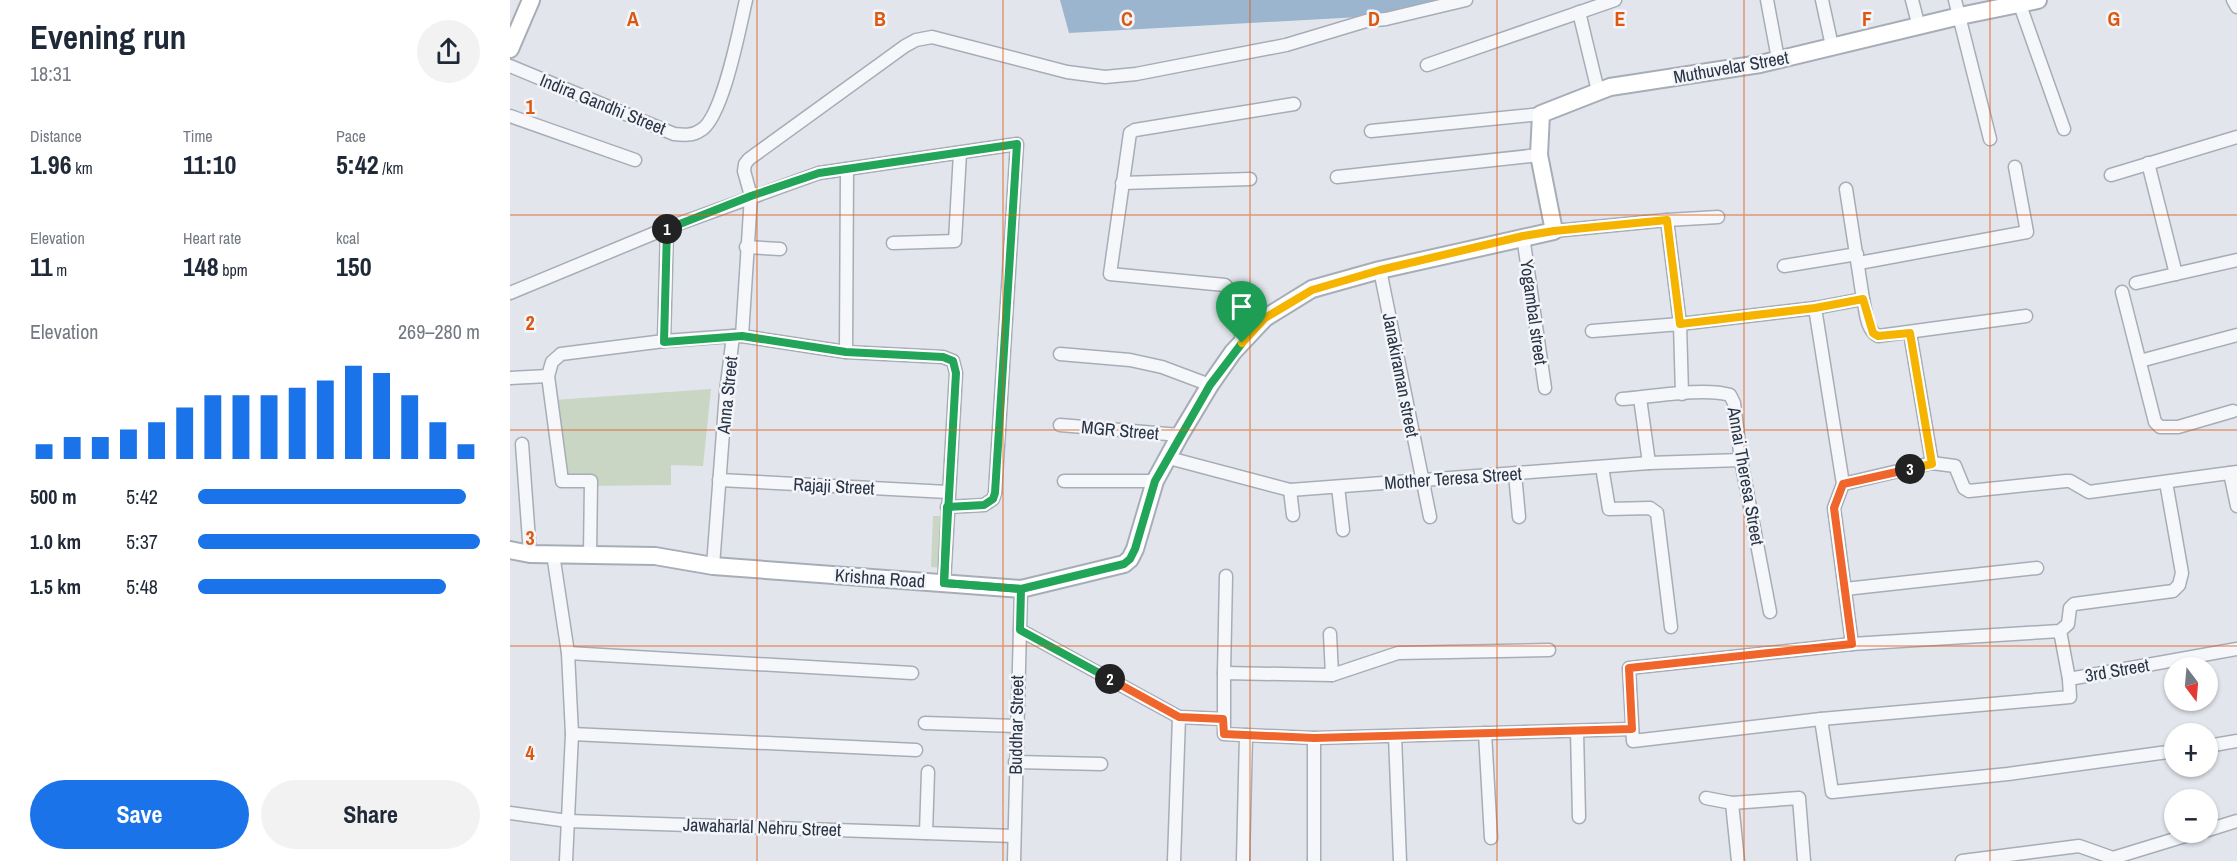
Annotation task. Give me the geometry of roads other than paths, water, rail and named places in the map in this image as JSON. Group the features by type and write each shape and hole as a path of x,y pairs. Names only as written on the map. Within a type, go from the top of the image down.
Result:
{"street":[{"path":"510,49 531,0"},
{"name":"Indira Gandhi Street","path":"510,66 674,134 692,134 701,130 713,116 726,82 746,0"},
{"name":"Anna Street","path":"713,566 719,480 747,247 751,196 744,171 749,159 905,46 925,38 946,39 1067,72 1105,77 1136,74 1286,45 1366,21 1386,19 1466,0"},
{"path":"1427,65 1615,0"},
{"path":"1767,0 1778,59"},
{"path":"1822,0 1832,46"},
{"path":"1912,0 1920,27"},
{"name":"Muthuvelar Street","path":"1541,114 1610,87 1778,59 1920,27 1958,8 2020,4 2038,0"},
{"path":"2233,0 2237,7"},
{"path":"2020,4 2064,129"},
{"path":"1958,8 1990,139"},
{"path":"1580,12 1598,91"},
{"path":"1242,343 1237,299 1226,285 1110,274 1130,133 1135,130 1294,104"},
{"path":"1371,131 1541,114 1539,155 1554,231 1718,217"},
{"path":"510,116 635,160"},
{"path":"2110,175 2237,136"},
{"path":"510,293 668,228 819,173 1017,144 995,493 993,499 984,505 947,507"},
{"path":"893,243 955,241 960,153"},
{"path":"1337,177 1539,155"},
{"path":"2148,163 2176,274"},
{"path":"1784,266 1858,259 2026,232 2016,167"},
{"path":"846,352 847,169"},
{"path":"1122,183 1250,179"},
{"path":"1846,189 1863,299 1873,333 1878,336 1910,333 2026,316"},
{"path":"1667,220 1680,324 1682,394"},
{"path":"664,342 668,228"},
{"name":"Krishna Road","path":"510,553 655,556 713,566 1021,589 1124,564 1130,559 1135,549 1155,481 1180,435 1210,385 1242,343 1265,318 1312,290 1380,270 1523,236 1554,231"},
{"name":"Yogambal street","path":"1523,236 1545,388"},
{"path":"747,247 780,249"},
{"path":"2136,283 2237,260"},
{"name":"Janakiraman street","path":"1380,270 1430,517"},
{"path":"2122,292 2155,422 2160,427 2178,427 2233,411"},
{"path":"1592,331 1680,324 1815,308 1863,299"},
{"path":"1815,308 1843,484 1834,508 1852,644"},
{"path":"1910,333 1932,464"},
{"path":"2140,361 2237,335"},
{"path":"590,555 591,481 562,481 548,376 552,362 561,354 738,336 846,352 943,357 953,361 956,373 944,583"},
{"path":"1060,354 1130,360 1162,367 1210,385"},
{"path":"510,378 548,376"},
{"name":"Annai Theresa Street","path":"1622,399 1682,394 1723,393 1730,395 1734,403 1741,460 1770,612"},
{"path":"1640,398 1649,463"},
{"name":"MGR Street","path":"1060,425 1180,435"},
{"path":"522,444 530,554"},
{"name":"Mother Teresa Street","path":"1169,458 1290,490 1649,463 1741,460"},
{"path":"1843,484 1932,464 1955,466 1964,489 1969,491 2070,481 2089,492 2234,473 2237,506"},
{"path":"1602,467 1609,509 1612,511 1650,508 1658,513 1671,627"},
{"path":"1515,474 1519,517"},
{"name":"Rajaji Street","path":"719,480 948,492"},
{"path":"1064,481 1155,481"},
{"path":"2060,631 2070,697 1821,719 1633,741 1629,668 1852,644 2060,631 2066,628 2070,608 2074,604 2173,591 2179,585 2182,573 2166,482"},
{"path":"1338,487 1344,530"},
{"path":"1290,490 1293,516"},
{"path":"553,554 568,653 572,734 566,861"},
{"path":"1845,589 2037,568"},
{"path":"1226,576 1224,734 1314,738 1632,729"},
{"name":"Buddhar Street","path":"1014,861 1021,589"},
{"path":"1020,630 1179,717 1223,719"},
{"path":"1330,634 1332,675"},
{"name":"3rd Street","path":"2069,679 2237,649"},
{"path":"1224,673 1332,675 1398,653 1549,650"},
{"path":"568,653 912,673"},
{"path":"1174,861 1179,717"},
{"path":"1821,719 1832,792 2008,774 2164,753"},
{"path":"925,723 1016,726"},
{"path":"1576,731 1580,817"},
{"path":"572,734 916,750"},
{"path":"1485,734 1491,838"},
{"path":"1243,861 1245,735"},
{"path":"1395,736 1400,861"},
{"path":"1314,738 1314,861"},
{"path":"2218,744 2237,741"},
{"path":"1015,762 1101,764"},
{"path":"926,833 928,772"},
{"path":"1706,798 1732,802 1799,798 1804,861"},
{"path":"1732,802 1738,861"},
{"name":"Jawaharlal Nehru Street","path":"510,813 568,821 1014,836"},
{"path":"2218,827 2237,821"},
{"path":"1962,861 2026,857 2079,846 2113,858 2164,842"}],"water":[{"path":"1060,0 1455,0 1413,14 1069,33"}]}
